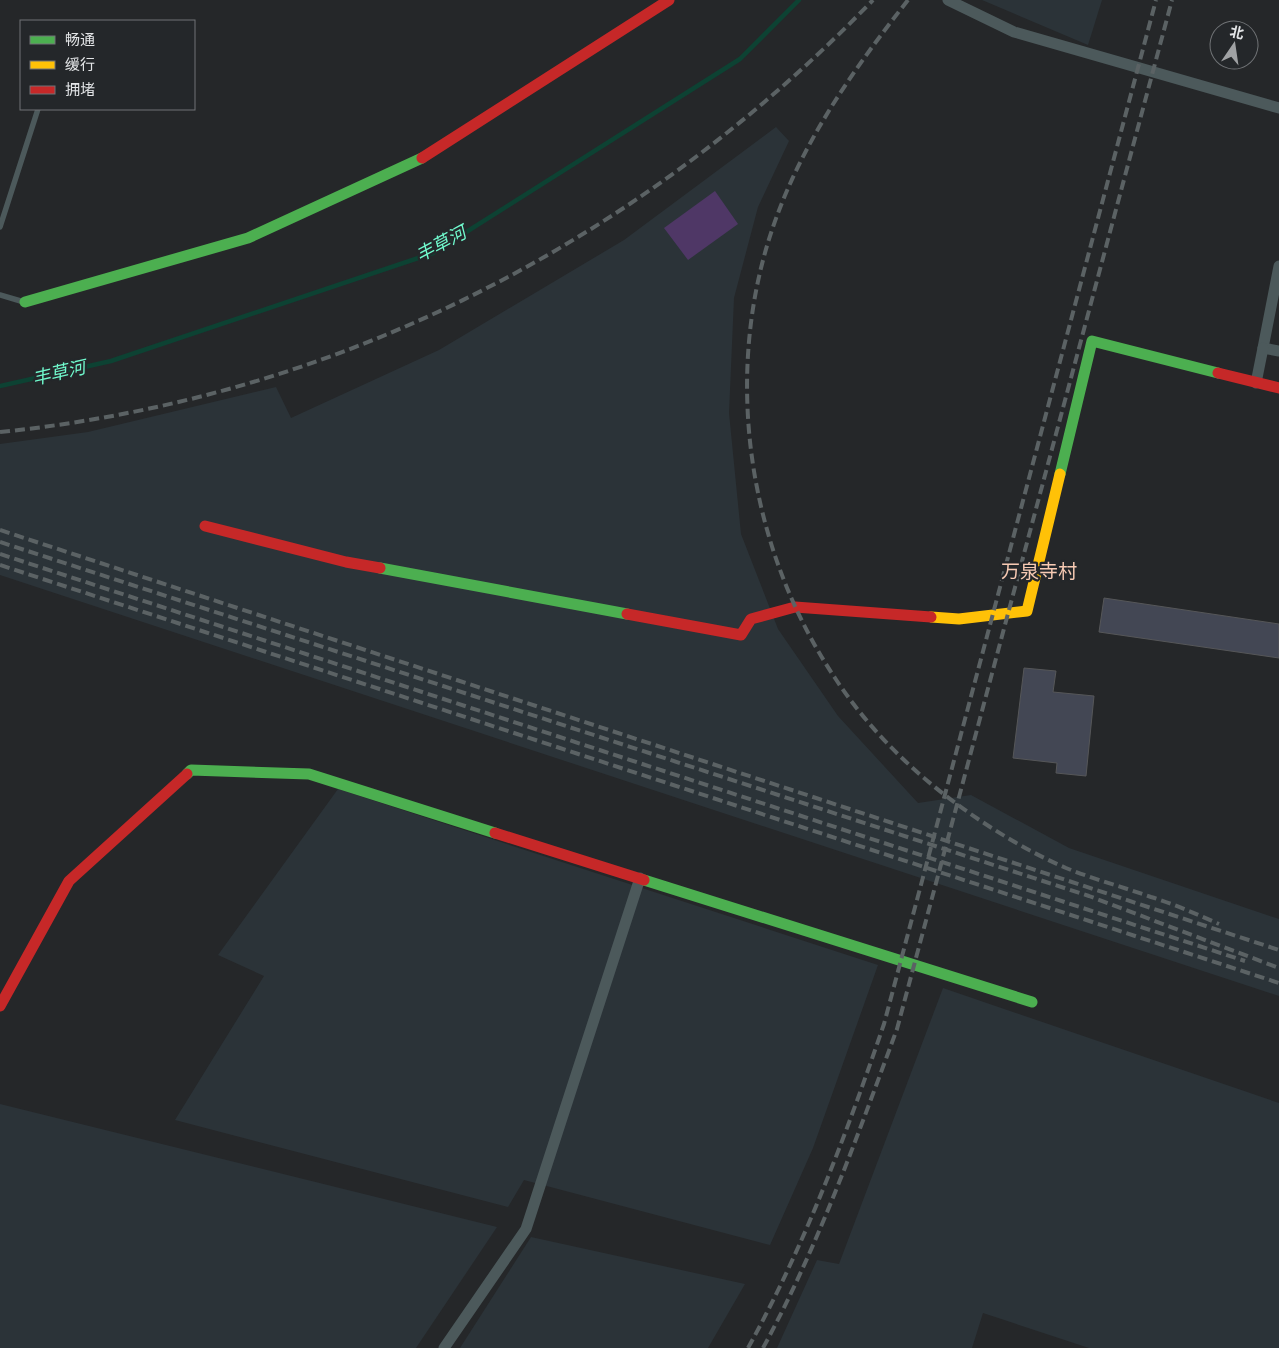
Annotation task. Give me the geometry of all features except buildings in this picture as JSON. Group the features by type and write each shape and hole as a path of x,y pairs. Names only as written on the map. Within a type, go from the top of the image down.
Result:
{"street":[{"path":"25,302 248,238 433,153 669,0"},
{"path":"948,0 1014,32 1279,108"},
{"path":"1256,383 1279,266"},
{"path":"205,526 313,552 346,562 741,636 751,619 795,607 959,619 1027,611 1092,341 1279,388"},
{"path":"1263,348 1279,351"},
{"path":"0,1006 69,881 191,770 309,774 1032,1002"},
{"path":"444,1348 526,1229 640,878"}],"lane":[{"path":"0,227 38,110"},
{"path":"0,295 25,302"}],"shaded area":[{"path":"982,0 1102,0 1088,45"},
{"path":"776,127 789,141 758,207 734,298 729,413 741,534 778,629 838,716 918,803 971,795 1069,848 1279,919 1279,996 0,575 0,444 88,432 276,387 291,418 439,350 624,240"},
{"path":"715,191 738,224 688,260 664,228"},
{"path":"338,789 878,965 813,1148 770,1245 524,1180 508,1207 175,1120 264,976 218,955"},
{"path":"943,988 1279,1103 1279,1348 1089,1348 983,1313 972,1348 777,1348 817,1260 839,1264"},
{"path":"0,1104 497,1227 416,1348 0,1348"},
{"path":"531,1237 745,1284 708,1348 460,1348"}],"waterway":[{"name":"丰草河","path":"0,386 111,361 433,253 740,59 799,0"}],"railway":[{"path":"0,432 125,414 246,384 363,344 475,294 583,234 685,165 782,87 873,0"},
{"path":"908,0 849,80 814,136 785,196 773,227 757,284 749,342 747,401 752,460 764,517 781,574 805,627 835,678 850,699 883,739 939,791 1001,834 1055,863 1087,876 1185,909 1219,924"},
{"path":"748,1348 788,1270 823,1189 855,1107 884,1024 1156,0"},
{"path":"763,1348 802,1271 836,1191 897,1029 1172,0"},
{"path":"0,530 1279,950"},
{"path":"0,542 1089,896 1279,968"},
{"path":"0,554 1245,961"},
{"path":"0,565 1279,983"}],"traffic: fast":[{"path":"25,302 248,238 422,158"},
{"path":"1060,474 1092,341 1218,373"},
{"path":"380,568 627,614"},
{"path":"187,774 191,770 309,774 495,833"},
{"path":"644,880 1032,1002"}],"traffic: slow":[{"path":"931,617 959,619 1027,611 1060,474"}],"traffic: jam":[{"path":"422,158 669,0"},
{"path":"1218,373 1279,388"},
{"path":"205,526 346,562 380,568"},
{"path":"627,614 741,635 751,619 795,607 931,617"},
{"path":"0,1006 69,881 187,774"},
{"path":"495,833 644,880"}],"district":[{"name":"万泉寺村","path":"1039,571"}]}
